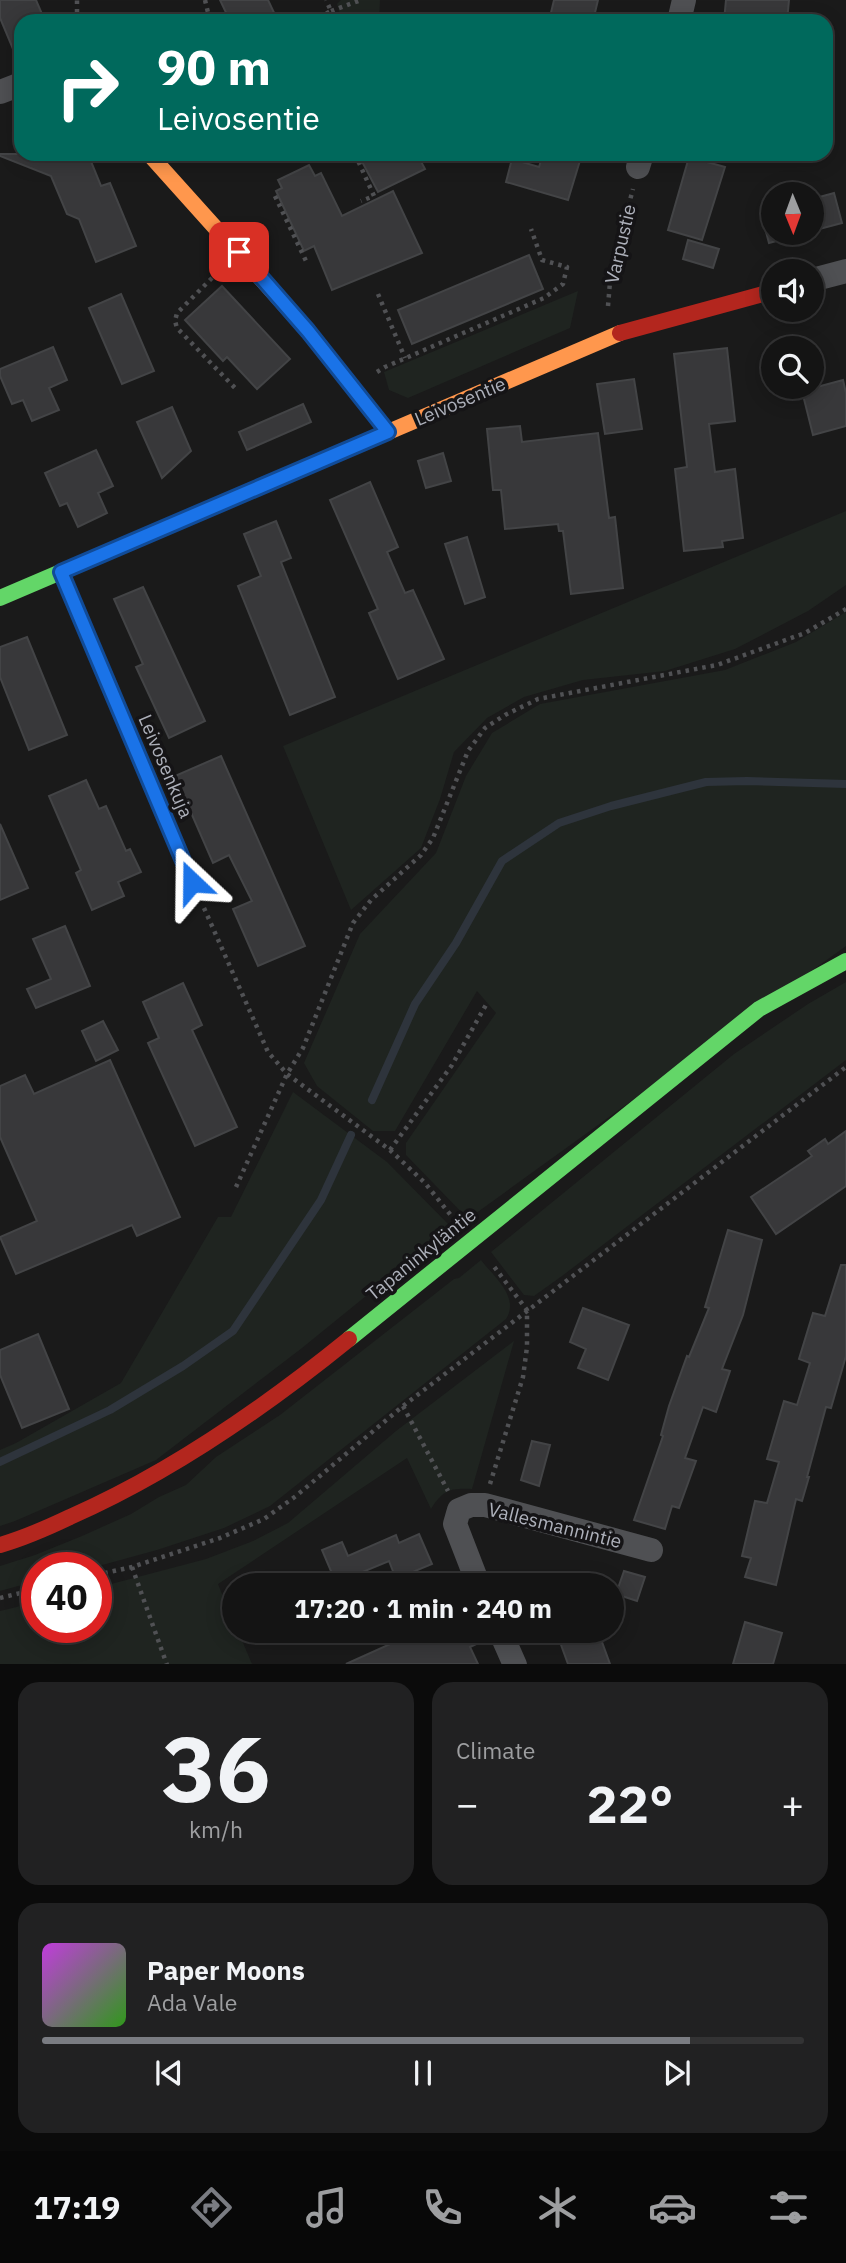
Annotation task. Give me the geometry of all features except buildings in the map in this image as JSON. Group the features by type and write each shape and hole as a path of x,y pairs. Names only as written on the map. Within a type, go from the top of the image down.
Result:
{"street":[{"path":"155,161 308,331 388,432"},
{"path":"824,277 846,271"},
{"name":"Leivosentie","path":"0,598 614,335 761,295"},
{"name":"Leivosenkuja","path":"61,572 192,882"},
{"name":"Tapaninkyläntie","path":"0,1545 21,1539 118,1496 208,1442 327,1357 759,1009 846,961"},
{"name":"Vallesmannintie","path":"474,1573 455,1524 459,1510 471,1505 485,1505 651,1550"},
{"path":"505,1643 515,1664"}],"path":[{"path":"326,0 331,11"},
{"path":"325,14 361,0"},
{"path":"358,161 374,196 361,201"},
{"name":"Varpustie","path":"614,335 609,321 607,297 611,270 640,161"},
{"path":"275,196 306,261"},
{"path":"371,377 385,367 544,298 563,284 567,267 542,260 531,229"},
{"path":"235,388 177,328 175,321 177,313 239,252"},
{"path":"378,294 405,358"},
{"path":"236,1188 288,1074 303,1048 353,923 371,900 421,855 433,838 468,751 485,728 538,699 718,665 805,633 846,609"},
{"path":"192,882 268,1052 288,1074 390,1150 425,1183 456,1222"},
{"path":"390,1150 452,1065 487,1003"},
{"path":"112,1571 220,1538 264,1519 296,1496 404,1406 846,1067"},
{"path":"485,1505 523,1377 527,1347 527,1311 488,1258"},
{"name":"Vallesmannintie","path":"404,1406 459,1510"},
{"path":"132,1567 167,1664"},
{"path":"0,1598 21,1593"}],"shaded area":[{"path":"341,0 380,0 379,14 340,14 337,4"},
{"path":"578,291 570,328 408,398 389,390 384,372"},
{"path":"846,511 846,585 808,611 735,649 665,671 583,680 524,697 487,718 454,752 421,848 351,910 283,746"},
{"path":"846,612 846,946 468,1219 406,1155 406,1143 496,1013 477,991 395,1131 373,1131 317,1086 304,1063 360,934 436,853 466,776 492,733 540,704 725,670 796,642"},
{"path":"846,982 846,1060 562,1276 534,1296 524,1295 491,1252 734,1054"},
{"path":"293,1092 387,1162 451,1227 302,1348 156,1460 0,1526 0,1450 121,1383 218,1217 231,1217"},
{"path":"481,1260 508,1295 510,1303 506,1319 270,1506 224,1528 112,1562 112,1552 42,1552 131,1514 186,1485 216,1457 280,1415 454,1279"},
{"path":"514,1341 472,1489 448,1492 439,1498 431,1509 407,1458 234,1573 222,1573 222,1581 218,1584 222,1594 222,1643 243,1643 252,1664 0,1664 0,1611 21,1606 21,1643 112,1643 112,1584 206,1559 253,1541 288,1523 396,1431"},
{"path":"21,1559 21,1585 0,1591 0,1566"}],"waterway":[{"path":"372,1100 415,1004 456,943 502,861 559,823 611,806 706,782 846,784"},
{"path":"0,1462 110,1410 183,1366 233,1331 321,1200 351,1135"}],"traffic: fast":[{"path":"0,598 297,471"},
{"path":"349,1339 759,1009 846,961"}],"traffic: slow":[{"path":"155,161 308,331 388,432"},
{"path":"297,471 620,333"},
{"path":"61,572 192,882"}],"traffic: jam":[{"path":"620,333 761,295"},
{"path":"0,1545 44,1529 107,1500 180,1460 284,1390 349,1339"}],"route":[{"path":"192,882 61,572 388,432 308,331 239,252"}]}
